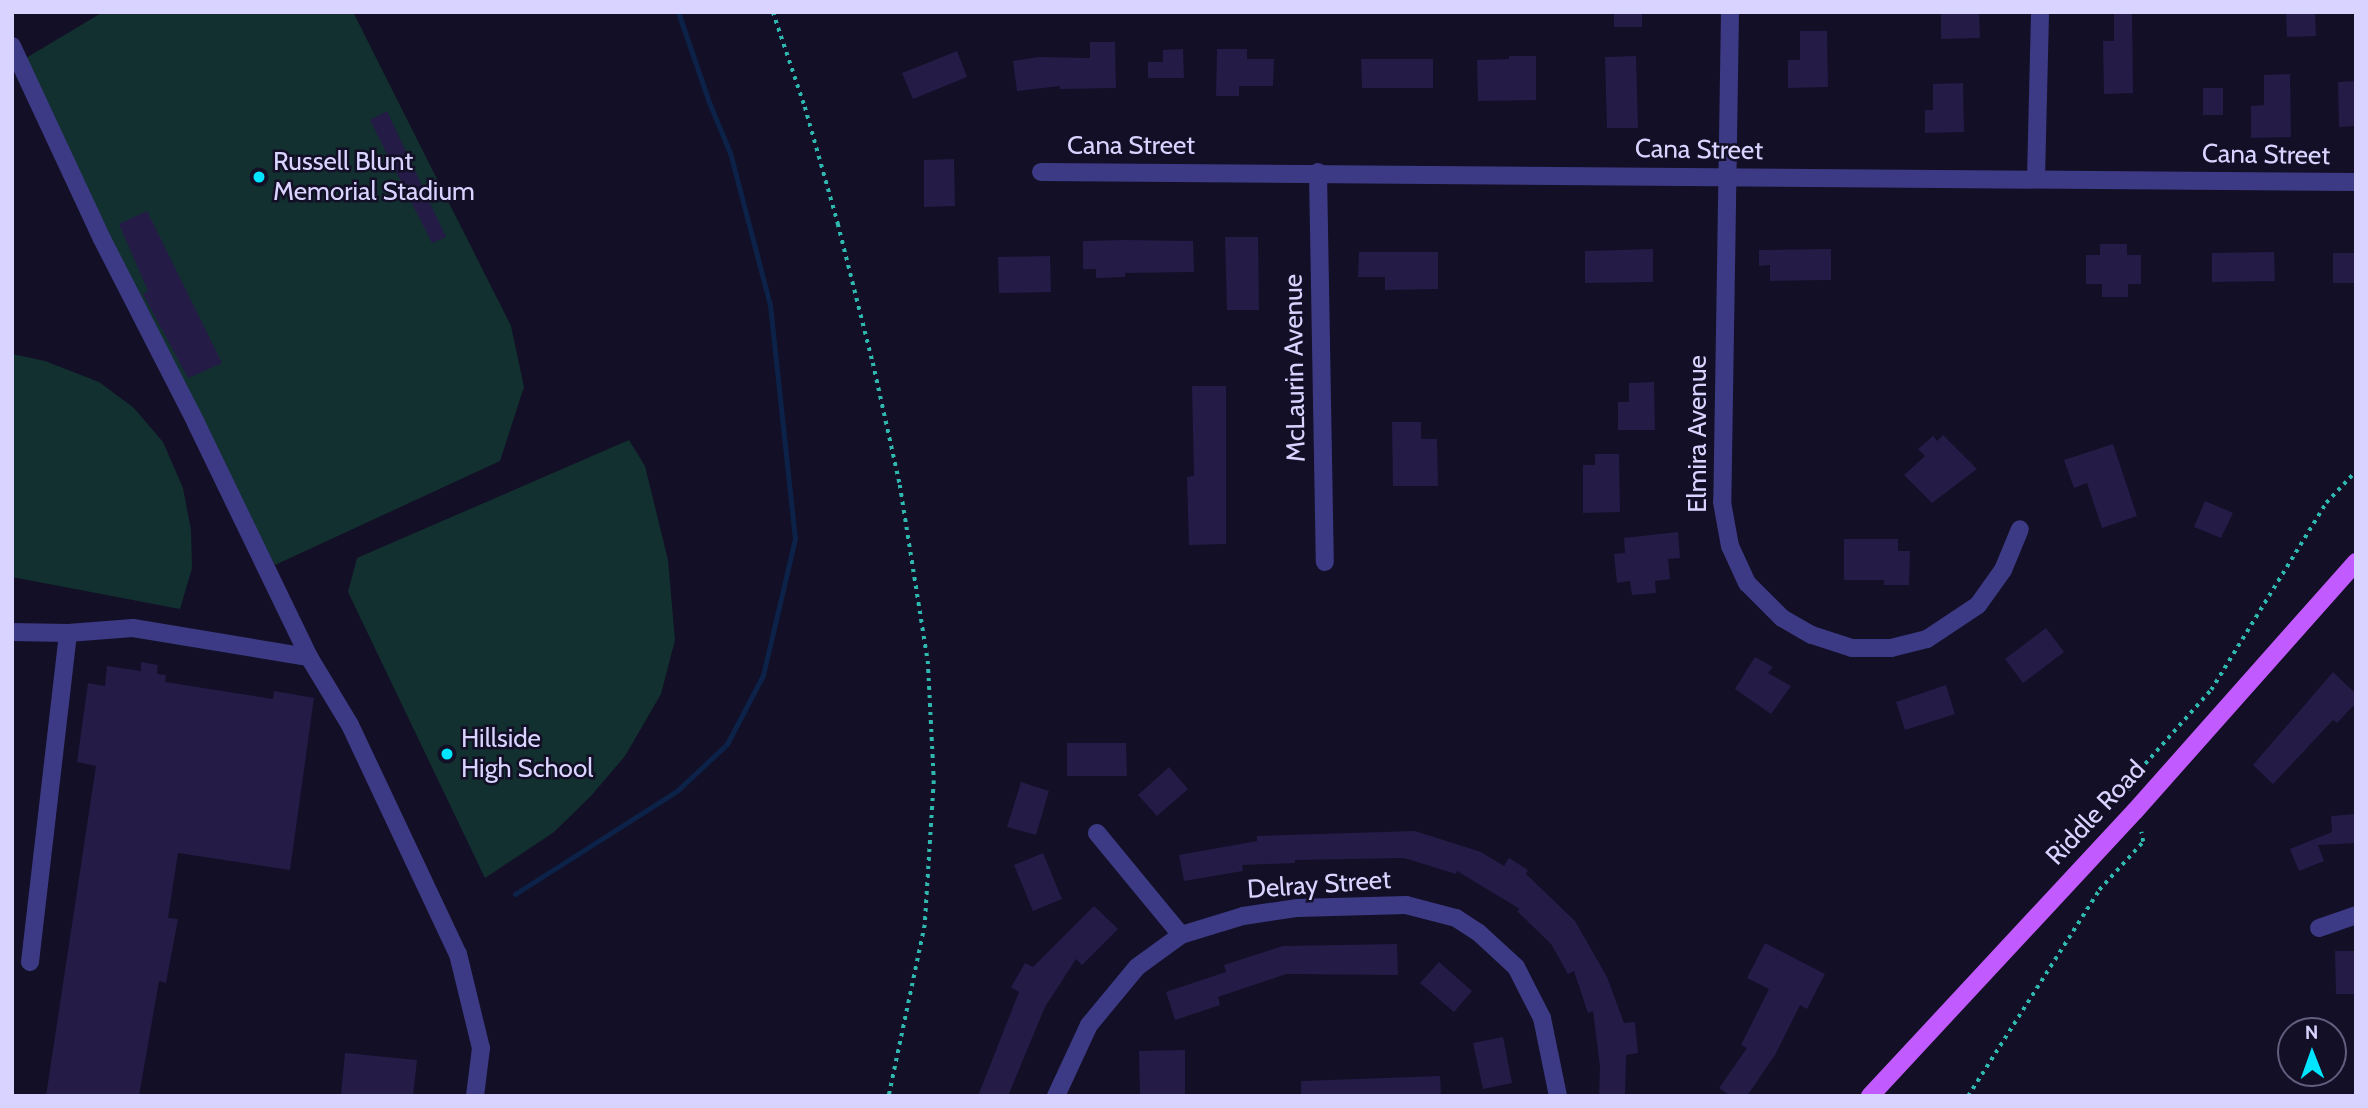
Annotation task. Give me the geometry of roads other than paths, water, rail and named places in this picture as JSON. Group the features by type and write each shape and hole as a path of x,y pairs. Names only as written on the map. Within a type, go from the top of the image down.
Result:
{"main road":[{"name":"Riddle Road","path":"1870,1096 2135,811 2356,562"}],"street":[{"name":"Elmira Avenue","path":"1730,12 1722,502 1730,546 1747,583 1795,628 1832,643 1870,650 1909,644 1943,631 1978,606 2003,570 2020,529"},
{"path":"2036,178 2040,12"},
{"path":"12,46 102,239 197,422 309,657 350,725 458,954 481,1048 475,1096"},
{"name":"Cana Street","path":"1041,172 2036,178 2356,183"},
{"name":"McLaurin Avenue","path":"1318,172 1325,562"},
{"path":"12,632 68,633 133,628 309,657"},
{"path":"30,962 68,633"},
{"path":"1097,833 1181,935"},
{"name":"Delray Street","path":"1056,1096 1089,1025 1138,967 1181,935 1218,922 1297,908 1406,905 1456,918 1499,949 1516,967 1532,995 1547,1033 1558,1096"},
{"path":"2319,928 2356,915"}],"waterway":[{"path":"515,894 678,790 727,744 763,675 795,539 770,305 730,153 678,12"}],"place":[{"name":"Russell Blunt Memorial Stadium","path":"259,177"},
{"name":"Hillside High School","path":"447,754"}]}
